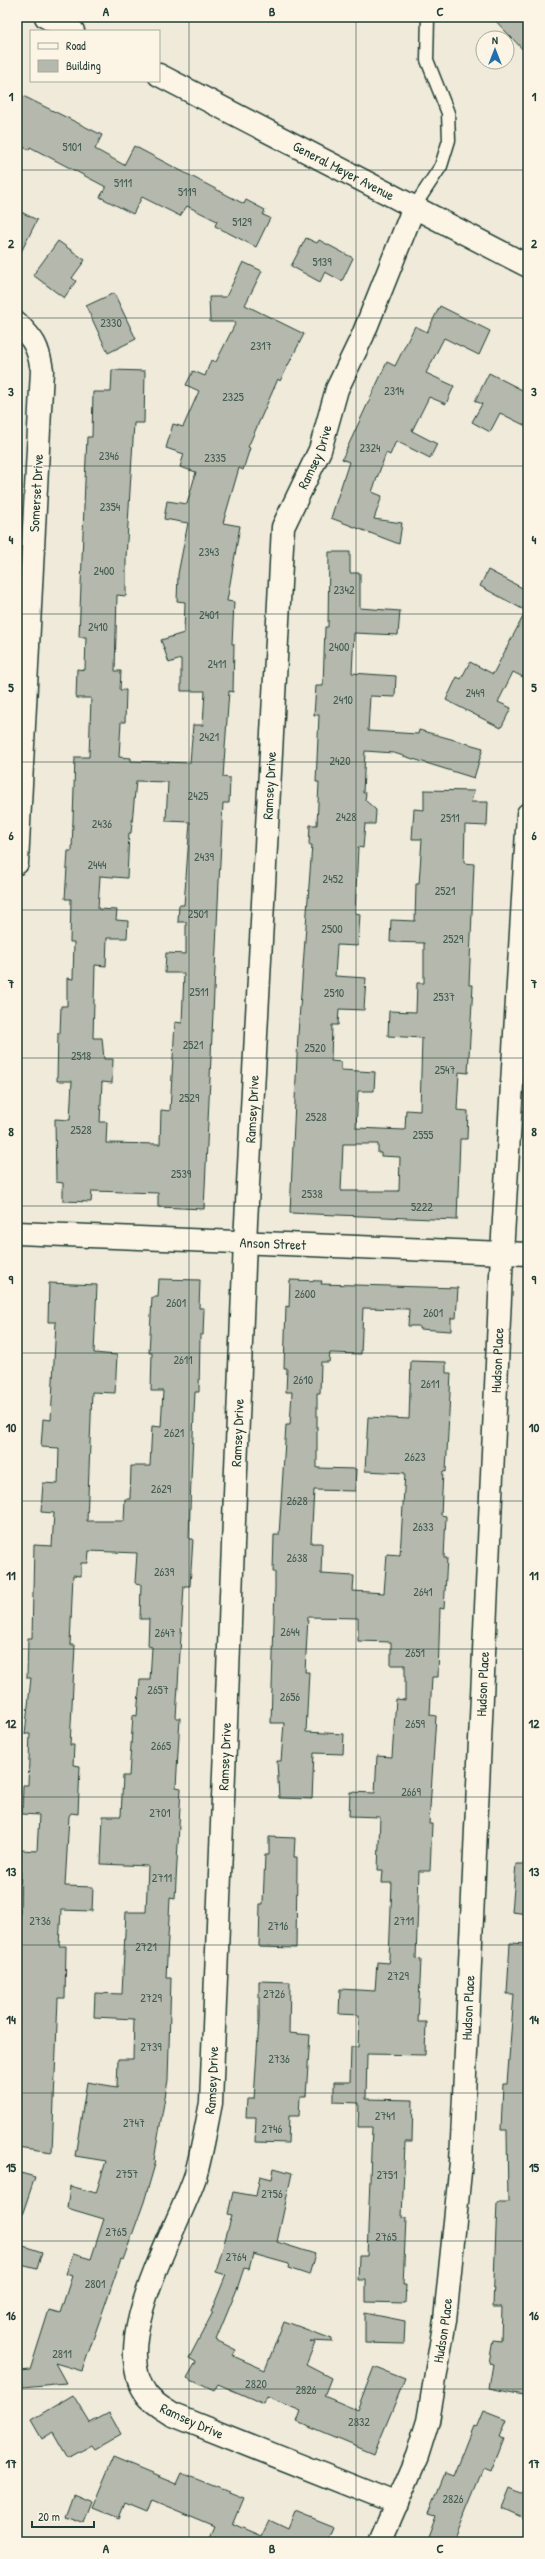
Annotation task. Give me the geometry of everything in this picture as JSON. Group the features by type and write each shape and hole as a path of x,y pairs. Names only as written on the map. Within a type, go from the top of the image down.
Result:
{"street":[{"path":"46,17 72,30"},
{"name":"General Meyer Avenue","path":"160,76 528,266"},
{"name":"Ramsey Drive","path":"397,2504 173,2415 153,2403 145,2394 136,2366 136,2332 146,2293 195,2176 211,2103 245,1242 282,527 320,450 336,390 363,335 414,207"},
{"name":"Somerset Drive","path":"17,323 36,345 42,370 17,863"},
{"name":"Hudson Place","path":"380,2542 418,2456 428,2421 445,2320 461,2162 502,1253 528,814"},
{"name":"Anson Street","path":"17,1233 528,1254"}],"lane":[{"path":"414,207 442,166 449,140 448,113 427,60 428,17"}],"building":[{"path":"492,17 528,17 528,55 515,41 515,30 504,30"},
{"path":"17,93 102,135 95,149 124,165 134,146 244,204 246,200 265,210 263,215 270,218 256,247 215,226 217,221 187,206 180,216 142,197 133,214 100,197 106,187 30,147 29,150 17,144"},
{"path":"17,210 37,220 17,260"},
{"path":"306,238 317,243 319,240 353,258 342,281 325,272 320,282 291,266"},
{"path":"58,241 85,260 72,278 76,281 64,298 33,275"},
{"path":"243,262 262,271 245,305 304,334 280,381 278,379 248,447 250,448 243,470 239,468 223,523 240,526 227,601 234,602 232,644 234,644 233,692 229,691 223,777 230,778 229,803 223,803 204,1209 158,1207 158,1193 92,1191 91,1202 63,1201 63,1183 56,1182 55,1119 70,1120 72,1081 57,1081 58,1033 60,1034 61,1006 67,1006 67,978 73,979 74,942 70,942 71,899 65,899 68,851 72,851 75,757 89,757 91,698 76,698 77,669 85,670 86,637 79,637 87,437 92,437 93,392 111,392 112,370 145,371 144,423 134,423 126,558 126,596 117,595 115,671 121,671 120,690 126,690 125,722 121,722 119,757 131,758 131,761 190,763 193,725 203,725 205,691 181,691 181,659 169,663 161,640 184,633 185,602 177,601 178,574 188,523 164,519 167,501 187,504 196,472 180,467 184,454 166,448 173,424 183,427 199,391 186,385 193,371 205,376 211,360 216,362 236,322 210,322 209,297 226,297","holes":["136,781 168,782 166,821 190,822 184,905 179,905 178,922 186,922 186,954 166,953 165,973 184,973 182,1023 175,1022 170,1111 161,1110 160,1144 106,1143 107,1122 100,1122 102,1082 112,1083 113,1059 104,1059 102,1038 93,1038 95,965 106,966 107,938 127,938 128,921 116,920 117,910 98,909 100,876 127,878 129,833 131,833"]},
{"path":"114,293 136,339 108,353 86,306"},
{"path":"440,306 490,331 479,355 444,338 426,373 454,386 446,404 429,397 412,431 437,444 430,458 396,441 390,455 386,453 372,492 382,496 374,519 402,523 399,544 331,518 349,462 342,459 387,362 395,366 415,326 427,332"},
{"path":"489,373 528,393 528,427 500,413 490,432 472,422 482,404 475,401"},
{"path":"329,552 350,552 350,573 360,573 360,608 400,611 398,635 354,633 352,673 396,676 395,697 370,696 368,731 418,734 419,730 483,748 474,778 394,753 365,751 363,793 366,793 365,800 376,810 375,824 365,824 363,848 358,847 355,913 360,914 358,946 337,945 335,976 366,978 364,1010 339,1009 338,1025 332,1025 331,1061 341,1062 341,1070 375,1072 374,1091 358,1091 356,1128 405,1130 406,1110 420,1111 422,1038 388,1036 389,1011 416,1012 417,983 424,983 424,943 390,942 391,920 415,921 416,884 419,884 422,839 412,839 414,809 424,810 424,790 474,791 471,802 488,802 487,826 465,825 464,863 474,864 469,985 473,985 468,1073 459,1072 457,1110 468,1111 467,1139 460,1139 457,1220 290,1213 298,1034 312,845 309,845 310,825 317,825 319,782 316,782 319,715 314,715 316,686 323,686 325,627 328,627","holes":["343,1144 378,1144 378,1153 381,1153 381,1156 400,1157 399,1191 341,1191"]},
{"path":"488,570 528,591 528,667 523,677 513,672 498,702 511,708 501,728 446,700 457,677 461,679 470,662 493,674 526,611 480,586"},
{"path":"159,1279 200,1280 199,1308 204,1308 203,1335 200,1335 199,1392 195,1392 189,1539 193,1539 190,1586 184,1586 176,1718 180,1718 176,1787 181,1788 175,1899 170,1898 166,1978 171,1978 168,2080 154,2160 156,2161 144,2202 123,2260 121,2259 82,2371 55,2363 66,2383 22,2387 20,2371 30,2370 49,2310 60,2313 72,2276 66,2274 73,2254 91,2259 104,2219 67,2208 70,2186 96,2193 106,2161 75,2156 87,2082 117,2087 118,2059 133,2059 134,2019 94,2017 95,1993 122,1994 126,1912 146,1912 148,1866 101,1864 103,1816 121,1816 123,1776 129,1776 133,1715 137,1716 140,1680 150,1680 152,1647 148,1646 149,1619 140,1619 141,1584 135,1583 137,1553 89,1551 88,1563 81,1563 81,1576 73,1575 70,1645 75,1645 70,1745 74,1745 73,1765 80,1766 78,1814 71,1813 69,1816 65,1886 93,1887 92,1911 61,1910 59,1946 66,1946 65,1998 58,1998 52,2152 17,2147 21,1850 37,1851 39,1815 22,1814 23,1785 28,1785 30,1734 25,1734 31,1678 27,1678 28,1638 32,1638 34,1545 52,1546 54,1513 41,1512 43,1483 58,1484 59,1448 41,1447 43,1419 51,1420 56,1322 48,1322 49,1283 97,1285 94,1353 117,1355 115,1393 92,1392 87,1521 124,1521 125,1499 130,1499 131,1466 150,1466 152,1426 161,1427 163,1391 151,1391 152,1353 149,1353 152,1297 158,1297"},
{"path":"290,1280 322,1281 321,1284 458,1288 456,1318 451,1318 451,1331 419,1329 419,1326 408,1326 409,1309 363,1308 361,1354 330,1353 329,1362 321,1362 320,1393 317,1393 317,1468 356,1469 355,1491 314,1490 311,1543 322,1543 321,1574 354,1576 353,1591 384,1593 387,1554 400,1555 405,1473 365,1471 368,1417 409,1419 411,1361 446,1362 446,1373 451,1373 446,1472 443,1471 441,1515 446,1516 444,1558 447,1558 444,1609 440,1608 438,1677 432,1677 430,1715 436,1716 429,1824 432,1824 430,1871 419,1871 416,1959 421,1960 418,2022 426,2022 425,2055 367,2054 366,2099 413,2100 412,2142 405,2142 402,2218 406,2218 403,2285 406,2285 405,2303 366,2302 366,2280 358,2280 359,2256 367,2256 372,2127 358,2127 359,2103 334,2102 334,2082 350,2082 351,2047 358,2047 359,2015 339,2014 340,1989 375,1991 377,1962 388,1963 389,1958 392,1883 382,1883 383,1870 378,1870 380,1817 349,1816 350,1792 375,1793 377,1756 392,1757 396,1699 405,1700 405,1665 391,1665 391,1642 358,1641 358,1618 308,1617 305,1672 309,1672 306,1732 344,1734 343,1754 314,1753 312,1799 279,1798 277,1761 281,1761 284,1723 271,1723 275,1587 275,1572 273,1572 274,1535 279,1535 286,1425 290,1425 292,1392 286,1392 287,1368 284,1368 286,1306 289,1307"},
{"path":"269,1837 295,1838 294,1857 297,1857 296,1948 259,1947 260,1904 263,1904 265,1855 269,1855"},
{"path":"516,1864 528,1864 528,1914 512,1912"},
{"path":"510,1943 528,1944 528,2396 489,2388 493,2364 489,2363 493,2340 501,2341 502,2307 493,2307 497,2202 508,2202 507,2130 501,2130 503,2084 507,2084 514,1994 507,1994"},
{"path":"259,1981 290,1982 289,2033 310,2035 306,2096 300,2096 299,2116 289,2116 288,2143 255,2142 256,2117 246,2117 247,2099 254,2099 259,2020"},
{"path":"274,2168 292,2173 277,2242 315,2254 309,2275 288,2268 289,2264 253,2254 249,2269 244,2268 216,2340 236,2350 233,2356 265,2370 284,2321 332,2339 332,2342 310,2341 315,2343 306,2365 331,2378 324,2396 357,2410 374,2367 405,2379 374,2454 297,2422 301,2411 267,2397 264,2404 218,2384 214,2391 187,2378 196,2362 189,2358 213,2312 211,2312 226,2275 216,2272 232,2215 228,2214 233,2192 256,2196 260,2176 272,2179"},
{"path":"17,2172 35,2177 20,2221 17,2221"},
{"path":"17,2244 42,2252 37,2269 17,2264"},
{"path":"365,2313 405,2321 404,2344 365,2343"},
{"path":"73,2395 90,2423 109,2413 121,2434 95,2449 92,2445 68,2458 53,2432 42,2439 31,2420"},
{"path":"483,2411 506,2420 499,2437 503,2439 490,2472 483,2469 453,2542 426,2542 436,2515 429,2513 445,2473 453,2476 473,2426 476,2428"},
{"path":"113,2458 176,2484 181,2473 244,2498 233,2524 261,2536 269,2520 288,2529 295,2512 335,2528 329,2542 207,2542 214,2526 152,2500 147,2513 125,2504 119,2519 92,2508"},
{"path":"510,2488 528,2496 528,2520 502,2508"},
{"path":"73,2494 92,2502 84,2523 65,2516"}]}
